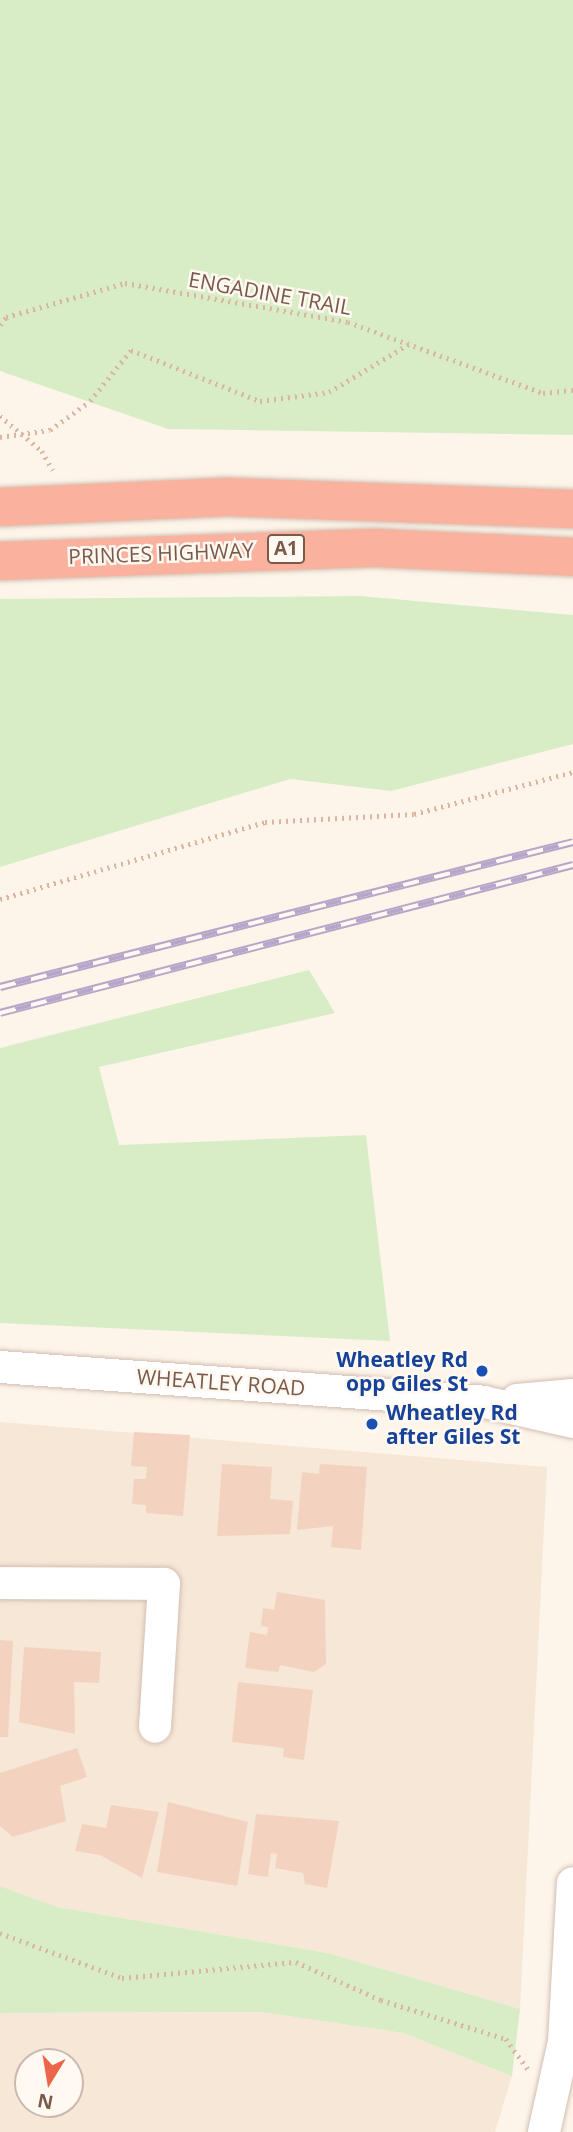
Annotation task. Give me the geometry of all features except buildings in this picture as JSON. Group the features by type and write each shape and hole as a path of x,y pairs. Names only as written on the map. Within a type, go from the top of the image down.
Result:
{"highway":[{"path":"0,507 71,502 384,499 573,509"},
{"name":"PRINCES HIGHWAY","path":"0,561 377,548 573,557"}],"street":[{"name":"WHEATLEY ROAD","path":"0,1367 484,1402 573,1422"},
{"name":"WHEATLEY ROAD","path":"484,1402 573,1395"},
{"path":"0,1583 164,1584 155,1727"},
{"path":"544,2132 564,2042 573,1882"}],"path":[{"name":"ENGADINE TRAIL","path":"0,324 6,317 125,283 348,322 543,393 573,390"},
{"path":"0,438 50,430 90,401 131,350 260,401 329,392 409,344"},
{"path":"0,416 41,451 71,502"},
{"path":"0,899 265,822 414,814 573,772"},
{"path":"0,1933 122,1978 296,1962 381,2000 506,2039"}],"shaded area":[{"path":"0,1422 547,1467 520,2009 328,1953 57,1907 0,1886"},
{"path":"261,2012 403,2033 512,2076 495,2132 0,2132 0,2013"}],"green space":[{"path":"0,0 573,0 573,435 168,429 0,371"},
{"path":"360,596 573,615 573,744 391,791 290,779 0,867 0,599"},
{"path":"309,970 335,1013 99,1067 119,1145 366,1135 390,1341 0,1323 0,1048"},
{"path":"0,1886 57,1907 328,1953 520,2009 512,2076 403,2033 261,2012 0,2013"}],"railway":[{"path":"0,987 573,842"},
{"path":"0,1013 573,865"}],"place":[{"name":"Wheatley Rd opp Giles St","path":"482,1371"},
{"name":"Wheatley Rd after Giles St","path":"372,1424"}]}
